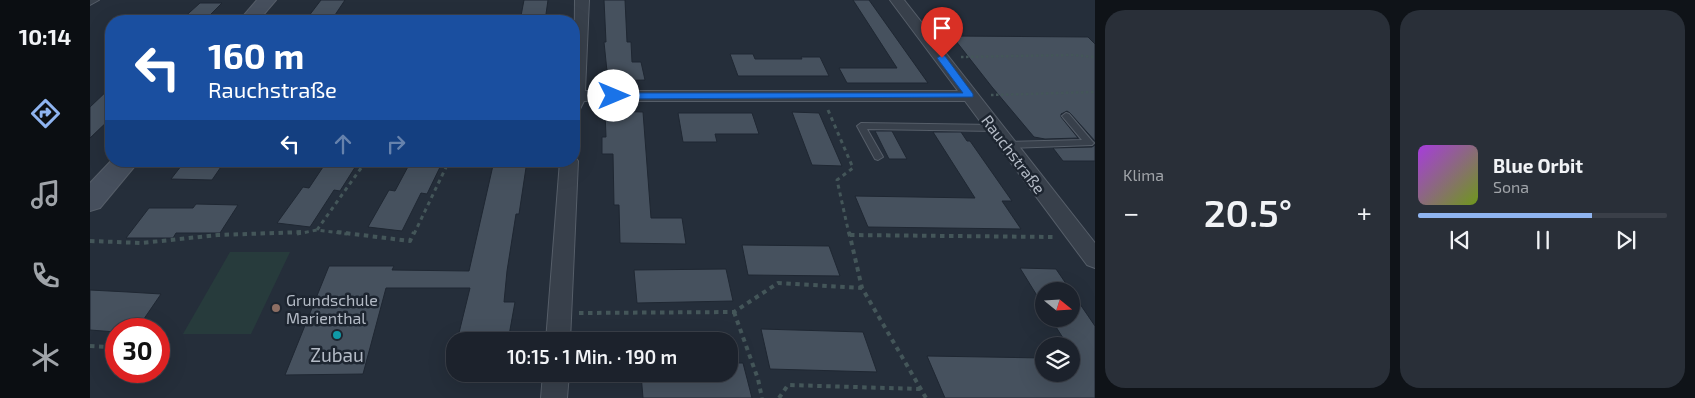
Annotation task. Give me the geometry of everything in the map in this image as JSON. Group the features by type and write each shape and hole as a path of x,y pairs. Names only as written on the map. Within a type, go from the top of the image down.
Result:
{"main road":[{"path":"253,15 267,0"},
{"path":"90,201 121,167"}],"street":[{"path":"580,15 582,0"},
{"name":"Rauchstraße","path":"897,0 1095,259"},
{"path":"580,101 822,96 970,96"},
{"path":"559,332 569,167"},
{"path":"554,398 555,382"}],"lane":[{"path":"1006,144 1089,143 1066,116"},
{"path":"878,157 861,126 994,128"}],"path":[{"path":"942,58 1072,55 1095,57"},
{"path":"970,96 1095,92"},
{"path":"822,96 853,168 837,180 862,288 926,398"},
{"path":"318,230 362,167"},
{"path":"90,241 142,243 218,235 295,234 318,230 410,241 446,167"},
{"path":"850,235 1078,237"},
{"path":"560,313 734,312 778,283 862,288"},
{"path":"734,312 758,379 762,398"},
{"path":"90,346 105,347"},
{"path":"780,398 788,385 920,389"}],"green space":[{"path":"230,252 290,252 251,334 183,334"}],"building":[{"path":"321,0 345,0 335,15 310,15"},
{"path":"524,0 548,0 546,15 521,15"},
{"path":"604,0 625,0 627,42 631,42 632,62 641,62 645,80 608,81 604,42 606,42"},
{"path":"853,0 869,0 928,83 847,83 839,68 897,68"},
{"path":"200,3 222,3 210,15 187,15"},
{"path":"952,36 1088,37 1095,44 1095,141 1067,111 1061,114 1061,117 1078,138 1045,139 1034,137"},
{"path":"730,54 753,54 755,59 820,57 829,76 738,76"},
{"path":"105,93 105,124 90,138 90,107"},
{"path":"605,111 643,112 651,218 682,218 686,244 620,243 619,205 614,205 613,154 602,154 602,137 606,137"},
{"path":"792,112 819,113 842,166 812,165"},
{"path":"678,113 752,113 759,134 715,134 717,142 683,142"},
{"path":"875,131 892,131 907,159 889,159"},
{"path":"933,132 961,132 967,141 970,141 1012,201 1002,201 1021,229 868,227 855,196 975,198"},
{"path":"1095,145 1095,161 1063,161 1053,148 1092,147"},
{"path":"180,167 221,167 212,180 171,179"},
{"path":"323,167 355,167 340,191 334,190 310,227 277,223 303,187 309,188"},
{"path":"408,167 440,167 427,194 421,193 402,231 368,227 389,190 395,191"},
{"path":"493,167 526,167 519,214 516,214 507,271 504,302 515,302 510,332 459,332 470,288 386,288 363,374 285,375 329,266 394,266 392,270 469,271"},
{"path":"196,204 238,205 220,233 176,233 173,238 126,238 149,208 193,208"},
{"path":"742,245 829,246 840,276 748,275"},
{"path":"1020,268 1056,269 1065,282 1035,282 1035,292"},
{"path":"726,269 733,301 637,303 634,270"},
{"path":"90,290 161,294 145,318 105,318 105,331 90,330"},
{"path":"1080,304 1095,326 1095,398 945,398 927,356 1035,358 1035,382 1080,382 1080,337 1062,337 1057,328 1080,328"},
{"path":"761,329 863,332 877,372 770,369"},
{"path":"738,363 743,363 752,398 643,398 642,382 738,382"}],"place":[{"name":"Grundschule Marienthal","path":"276,308"},
{"name":"Zubau","path":"337,335"}],"route":[{"path":"614,96 970,96 942,58"}]}
